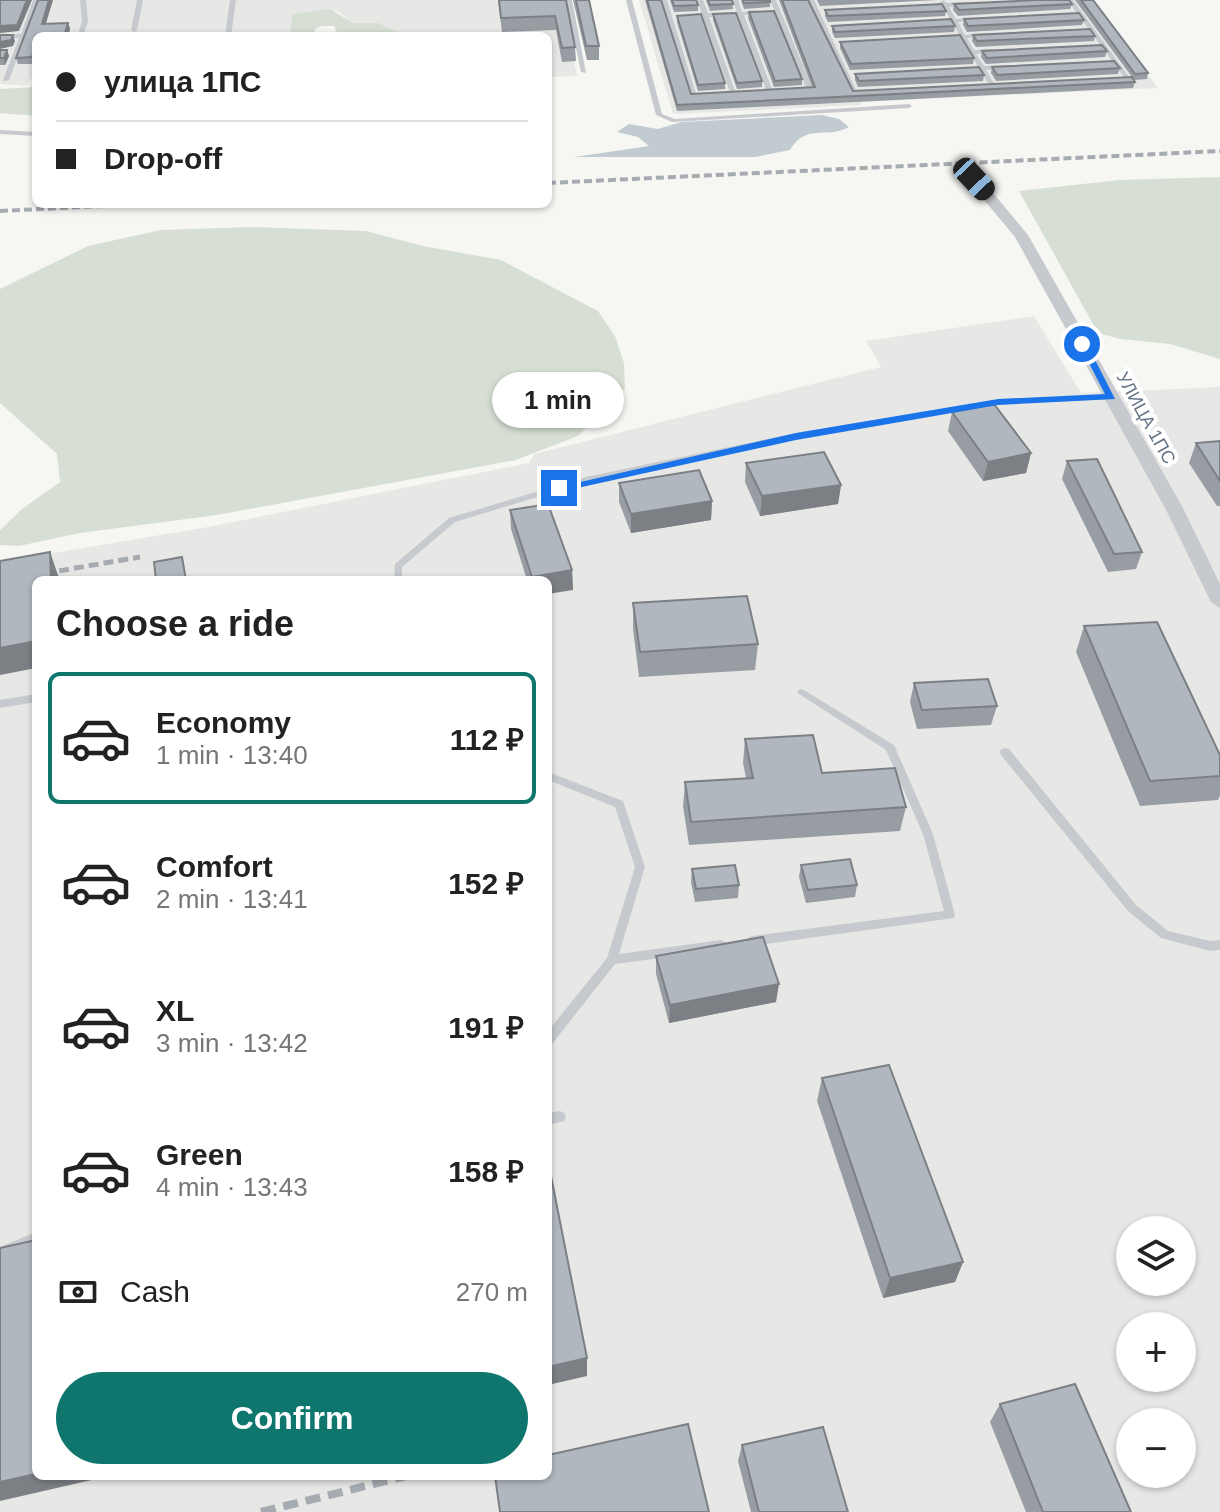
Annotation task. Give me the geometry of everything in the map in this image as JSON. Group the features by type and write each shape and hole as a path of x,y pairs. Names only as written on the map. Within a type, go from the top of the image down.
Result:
{"street":[{"name":"УЛИЦА 1ПС","path":"974,179 1021,235 1174,508 1220,602"}],"lane":[{"path":"6,80 36,0"},
{"path":"82,32 85,21 83,0"},
{"path":"134,30 140,0"},
{"path":"229,32 233,0"},
{"path":"569,0 584,72"},
{"path":"629,0 659,115 664,118 674,121 909,106"},
{"path":"664,0 694,96 707,95"},
{"path":"700,0 733,94"},
{"path":"735,0 770,92"},
{"path":"773,0 810,90 796,90"},
{"path":"811,0 854,92 869,91"},
{"path":"1070,0 1128,79 1113,80"},
{"path":"917,7 944,3 976,4"},
{"path":"944,3 992,85"},
{"path":"816,11 831,10"},
{"path":"669,17 778,12"},
{"path":"1064,14 1080,14"},
{"path":"925,22 986,19"},
{"path":"824,27 838,26"},
{"path":"1078,31 1092,30"},
{"path":"942,38 992,35"},
{"path":"0,37 23,36"},
{"path":"831,43 847,42"},
{"path":"1089,47 1104,46"},
{"path":"972,52 1002,50"},
{"path":"8,52 17,51"},
{"path":"1101,63 1115,62"},
{"path":"967,69 1012,67"},
{"path":"0,69 10,68"},
{"path":"846,75 861,74"},
{"path":"977,86 1007,85"},
{"path":"758,92 783,91"},
{"path":"720,94 746,93"},
{"path":"0,132 32,134"},
{"path":"398,576 398,566 452,520 586,480 796,436 998,402 1111,397"},
{"path":"612,960 950,915 928,834 890,748 802,692"},
{"path":"0,704 32,699"},
{"path":"1005,752 1132,908 1165,935 1210,946 1220,945"},
{"path":"552,778 619,804 640,867 612,960 552,1035"},
{"path":"0,1253 32,1240"}],"shaded area":[{"path":"0,0 563,0 577,76 552,77 552,32 396,32 379,23 353,23 337,11 292,14 290,32 32,32 32,79 27,86 0,84"},
{"path":"639,0 1092,0 1158,88 673,114"},
{"path":"330,9 353,23 379,23 396,32 337,32 334,26 321,26 315,32 290,32 292,14"},
{"path":"32,87 32,116 0,113 0,89"},
{"path":"822,115 839,119 849,127 803,136 790,150 755,157 574,157 649,146 638,137 617,132 629,124 658,129 681,122"},
{"path":"1220,177 1220,359 1170,344 1120,339 1098,333 1019,191 1119,180"},
{"path":"252,227 366,231 423,246 501,260 598,311 615,336 624,363 625,389 606,396 597,417 578,436 516,460 217,515 80,533 19,546 0,545 0,530 22,509 60,482 57,454 0,403 0,289 88,246 161,230"},
{"path":"1034,316 1081,393 1220,387 1220,1512 0,1512 0,562 208,527 529,463 534,454 881,367 866,341"}],"building":[{"path":"0,0 27,0 17,25 0,26"},
{"path":"38,0 49,0 42,24 68,23 65,32 32,32 32,57 16,58"},
{"path":"499,0 566,0 575,47 562,48 555,16 501,18"},
{"path":"576,0 589,0 599,46 586,46"},
{"path":"647,0 661,0 691,94 815,87 782,0 808,0 853,91 1132,77 1135,82 677,105"},
{"path":"672,0 696,0 698,5 674,6"},
{"path":"708,0 732,0 733,4 710,5"},
{"path":"743,0 770,0 770,2 744,3"},
{"path":"1069,0 1072,4 959,10 954,4"},
{"path":"1081,0 1093,0 1148,73 1135,74"},
{"path":"942,4 946,11 828,16 825,10"},
{"path":"774,11 802,79 775,81 749,12"},
{"path":"736,13 762,81 737,83 713,14"},
{"path":"1079,13 1084,20 968,26 964,19"},
{"path":"701,14 725,83 698,85 677,16"},
{"path":"951,19 955,26 835,32 832,26"},
{"path":"1090,29 1095,36 977,41 973,35"},
{"path":"0,35 13,35 11,40 0,42"},
{"path":"960,35 974,58 851,64 840,42"},
{"path":"1102,45 1107,51 987,58 982,51"},
{"path":"0,50 7,50 4,58 0,58"},
{"path":"1114,61 1120,68 997,75 992,67"},
{"path":"979,67 984,75 859,81 855,74"},
{"path":"994,404 1031,453 988,462 952,412"},
{"path":"1220,441 1220,481 1196,443"},
{"path":"824,452 841,485 762,496 746,463"},
{"path":"1097,459 1142,552 1114,554 1067,461"},
{"path":"699,470 712,501 631,514 619,483"},
{"path":"548,504 572,570 532,576 510,510"},
{"path":"50,552 51,576 32,576 32,642 0,648 0,561"},
{"path":"182,557 185,576 156,576 154,562"},
{"path":"747,596 758,644 640,652 633,603"},
{"path":"1157,622 1220,755 1220,776 1150,781 1084,626"},
{"path":"988,679 997,706 922,710 914,683"},
{"path":"813,735 822,773 895,768 906,807 691,822 685,782 753,778 745,739"},
{"path":"850,859 857,885 808,890 801,865"},
{"path":"735,865 739,885 696,889 692,869"},
{"path":"763,937 779,984 670,1005 656,956"},
{"path":"889,1065 963,1262 890,1278 822,1078"},
{"path":"552,1181 587,1358 552,1366"},
{"path":"32,1241 32,1475 0,1482 0,1248"},
{"path":"1075,1384 1116,1478 1116,1488 1120,1488 1131,1512 1043,1512 1000,1404"},
{"path":"688,1424 709,1512 500,1512 496,1480 552,1480 552,1454"},
{"path":"823,1427 848,1512 759,1512 742,1445"}],"railway":[{"path":"552,183 1220,151"},
{"path":"0,211 61,208"},
{"path":"0,581 140,557"},
{"path":"261,1512 390,1480"}],"route":[{"path":"559,488 796,436 998,402 1111,397 1082,344"}]}
